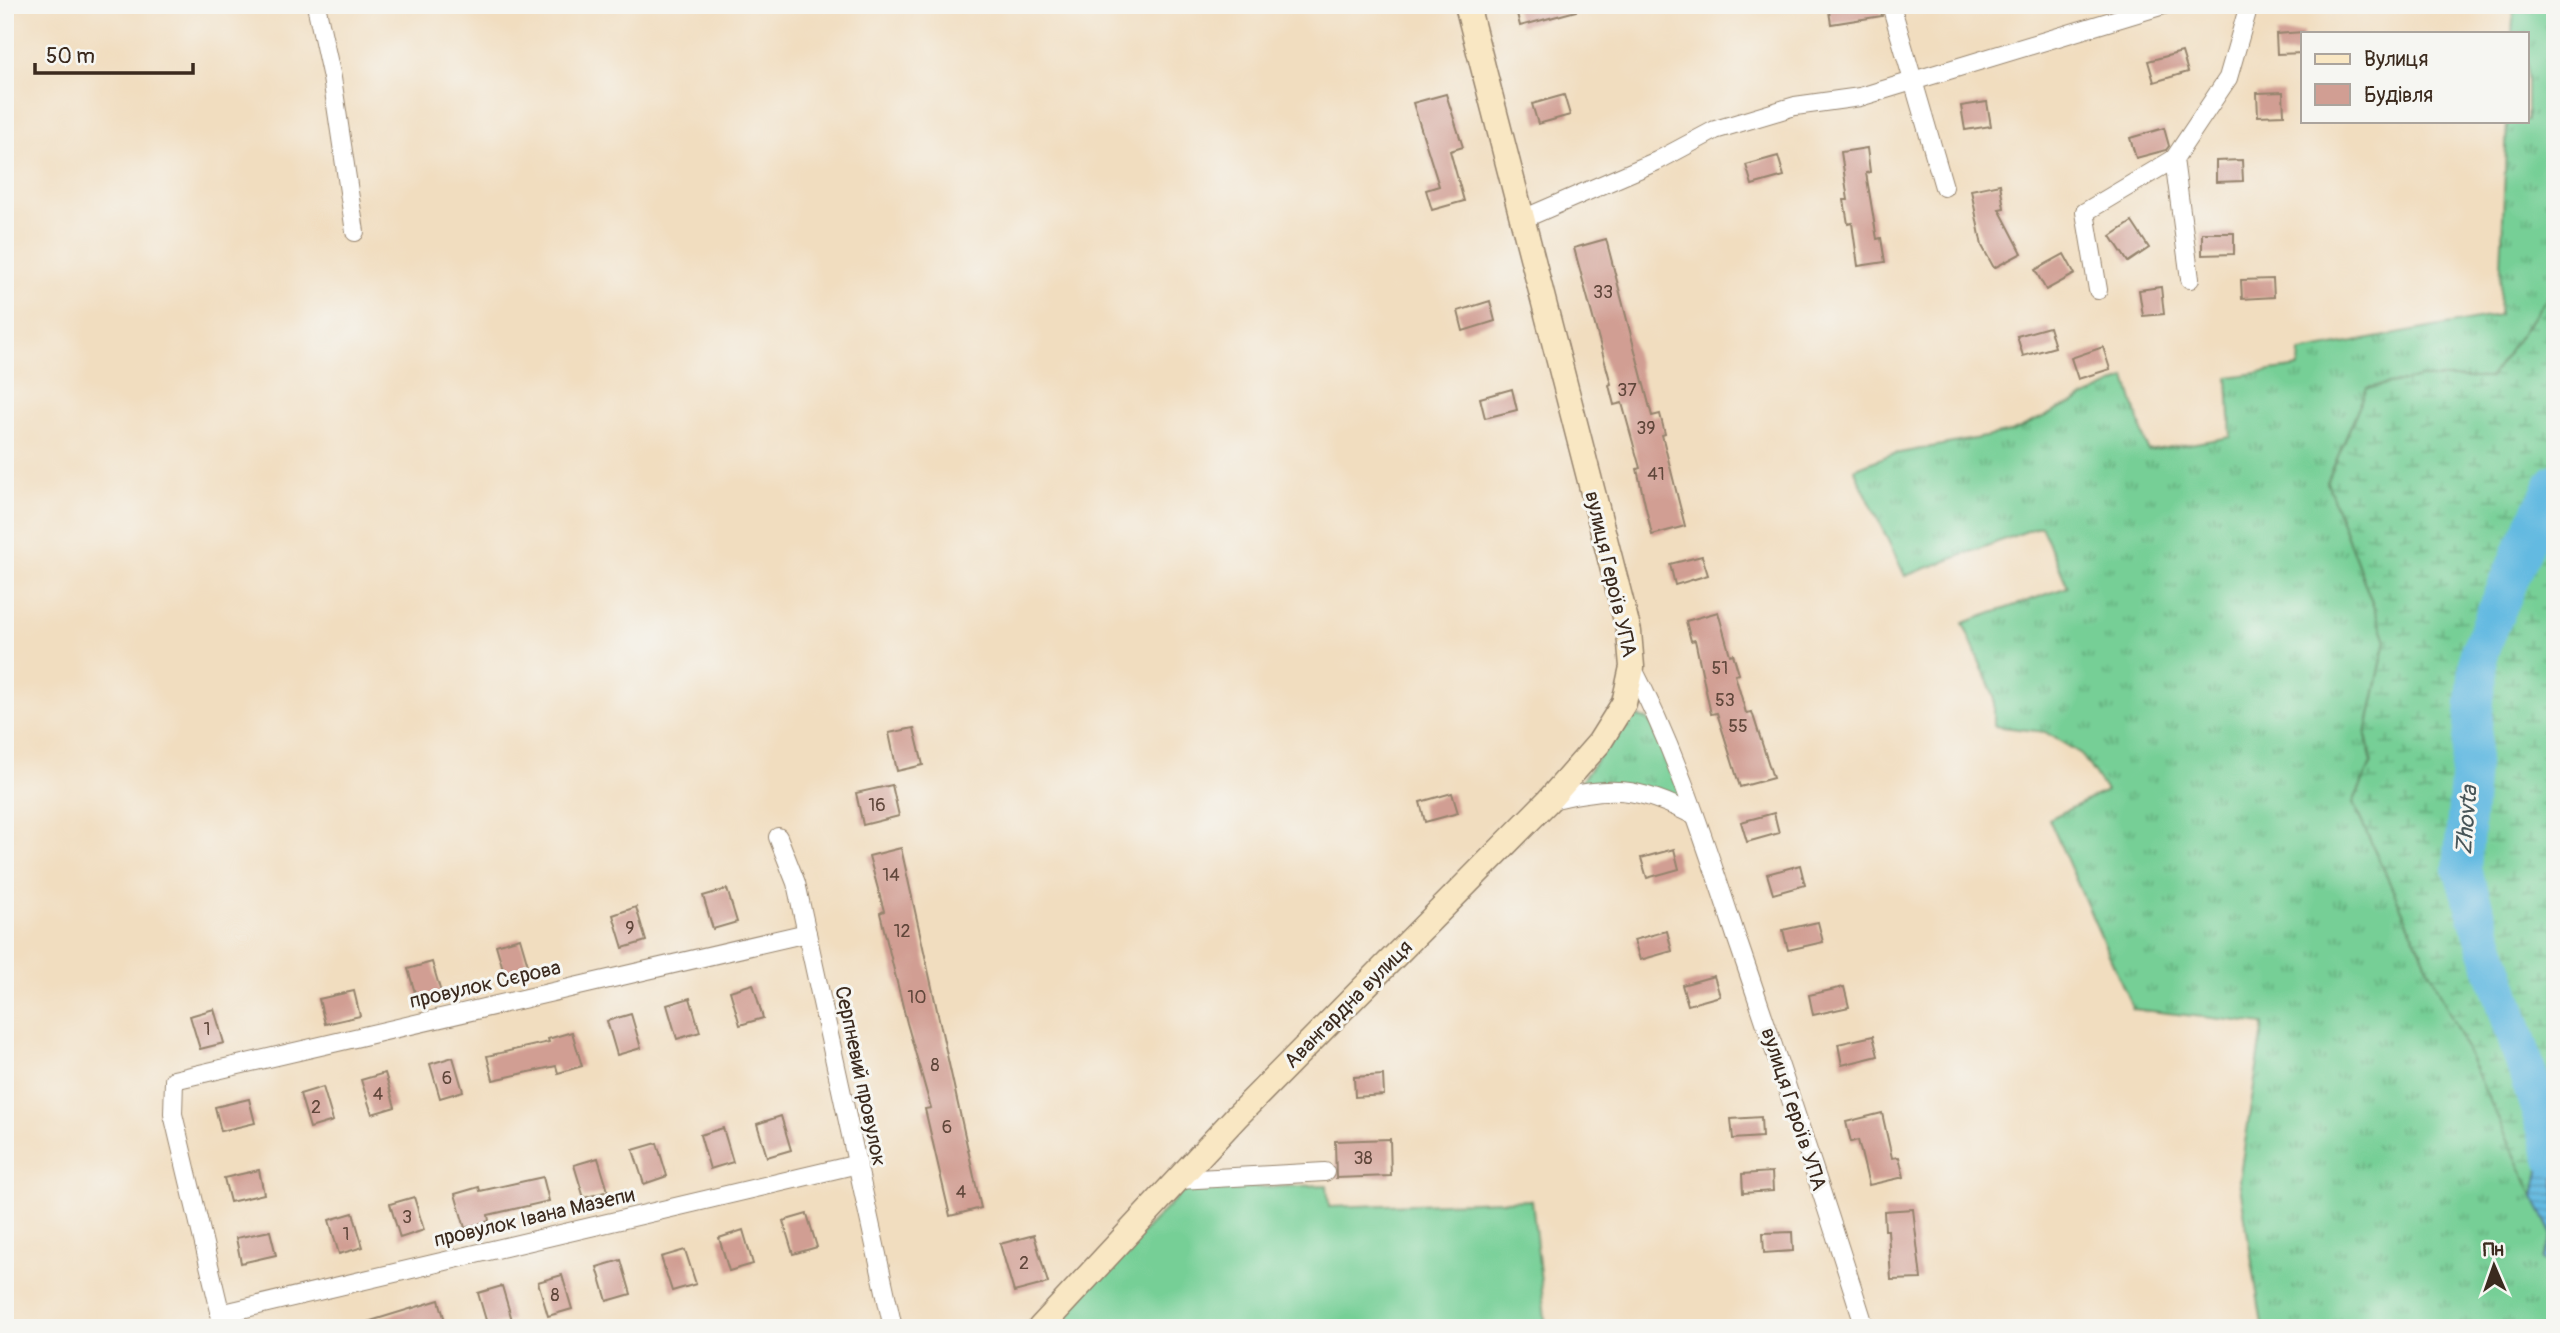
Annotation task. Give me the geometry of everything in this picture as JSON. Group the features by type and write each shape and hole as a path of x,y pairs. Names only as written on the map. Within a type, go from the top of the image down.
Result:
{"street":[{"path":"316,5 332,78 355,232"},
{"name":"вулиця Героїв УПА","path":"1467,5 1629,632 1632,667 1659,719 1695,816 1798,1116 1865,1328"},
{"path":"1891,5 1944,187"},
{"path":"1523,219 1657,161 1715,130 1795,106 1860,97 2164,5"},
{"path":"2098,290 2085,212 2174,159 2228,78 2249,5"},
{"path":"2174,159 2190,279"},
{"name":"Авангардна вулиця","path":"1040,1328 1236,1117 1548,801 1599,743 1624,703 1632,667"},
{"path":"1548,801 1592,790 1629,790 1664,800 1695,816"},
{"name":"Серпневий провулок","path":"778,837 796,883 893,1328"},
{"name":"провулок Сєрова","path":"222,1321 173,1114 174,1080 807,933"},
{"name":"провулок Івана Мазепи","path":"222,1321 858,1164"},
{"path":"1179,1180 1325,1172"}],"green space":[{"path":"2514,5 2555,5 2555,286 2490,378 2421,378 2327,482 2386,640 2366,735 2372,762 2353,803 2553,1235 2542,1259 2555,1267 2555,1328 2266,1328 2262,1324 2239,1180 2264,1024 2133,1009 2049,819 2106,791 2081,754 2045,732 1994,726 1994,696 1963,623 2068,587 2041,526 1905,576 1854,469 1889,455 2011,432 2126,378 2148,451 2231,437 2228,377 2299,367 2300,352 2499,315 2507,122 2528,122 2528,32 2512,32"},
{"path":"2555,286 2555,1142 2543,1149 2534,1197 2353,803 2372,762 2366,735 2386,640 2327,482 2367,388 2421,378 2490,378"},
{"path":"1637,717 1647,719 1653,726 1685,803 1631,786 1607,785 1575,789 1621,728"},
{"path":"1327,1185 1329,1207 1532,1200 1546,1328 1051,1328 1184,1190"}],"water":[{"path":"2555,1142 2555,1267 2542,1260 2553,1235 2534,1197 2543,1149"}],"building":[{"path":"1515,5 1575,5 1576,11 1520,26"},
{"path":"1828,5 1880,5 1882,16 1831,24"},
{"path":"2301,32 2301,53 2277,54 2276,34"},
{"path":"2182,52 2188,72 2154,82 2148,61"},
{"path":"2283,92 2284,115 2258,116 2257,93"},
{"path":"1446,94 1463,147 1450,151 1464,201 1432,210 1426,190 1439,186 1413,103"},
{"path":"1564,95 1570,115 1538,124 1532,104"},
{"path":"1987,102 1991,126 1965,130 1961,106"},
{"path":"2164,128 2169,146 2166,150 2136,158 2130,138"},
{"path":"1867,148 1870,172 1866,173 1877,239 1881,238 1885,262 1858,266 1852,223 1848,224 1844,200 1848,200 1841,152"},
{"path":"1778,156 1784,176 1752,185 1746,165"},
{"path":"2242,160 2243,181 2216,182 2216,161"},
{"path":"2000,184 2004,208 1999,209 2022,253 1994,268 1982,246 1971,190"},
{"path":"2132,222 2149,248 2128,262 2111,236"},
{"path":"2202,233 2234,233 2234,254 2202,255"},
{"path":"1606,239 1652,416 1660,414 1665,434 1662,435 1685,526 1652,535 1637,469 1640,468 1622,403 1614,405 1609,385 1611,384 1574,248"},
{"path":"2064,254 2075,274 2046,290 2035,270"},
{"path":"2273,279 2274,297 2242,299 2241,280"},
{"path":"2161,287 2164,314 2143,316 2139,290"},
{"path":"1490,301 1495,321 1463,331 1458,311"},
{"path":"2049,327 2055,347 2023,356 2017,336"},
{"path":"2103,347 2110,369 2078,379 2071,358"},
{"path":"1512,389 1517,410 1485,418 1480,398"},
{"path":"1702,556 1708,575 1675,585 1670,564"},
{"path":"1718,612 1730,655 1733,654 1739,674 1735,675 1746,713 1752,712 1773,778 1740,787 1717,713 1711,714 1695,640 1691,641 1686,621"},
{"path":"914,728 923,765 897,771 889,733"},
{"path":"892,785 899,816 863,825 856,793"},
{"path":"1452,793 1458,813 1425,822 1420,802"},
{"path":"1774,813 1779,833 1747,842 1741,822"},
{"path":"901,848 981,1208 950,1216 925,1109 931,1108 907,1023 880,913 884,911 869,856"},
{"path":"1674,849 1679,869 1647,878 1641,858"},
{"path":"1800,865 1805,885 1773,894 1767,874"},
{"path":"727,889 737,922 713,929 703,896"},
{"path":"636,907 646,941 623,948 613,915"},
{"path":"1818,922 1823,942 1788,950 1783,930"},
{"path":"1667,931 1672,951 1640,960 1634,940"},
{"path":"520,938 530,972 506,979 496,945"},
{"path":"432,962 442,996 418,1003 408,969"},
{"path":"1714,976 1720,996 1688,1005 1682,985"},
{"path":"753,984 763,1018 740,1025 730,991"},
{"path":"1844,987 1849,1007 1813,1015 1809,995"},
{"path":"354,991 360,1016 325,1024 319,999"},
{"path":"690,998 700,1032 677,1039 667,1005"},
{"path":"214,1009 224,1043 200,1049 190,1016"},
{"path":"631,1014 641,1048 617,1055 607,1021"},
{"path":"572,1032 582,1066 558,1073 556,1066 493,1080 487,1056 549,1042 548,1039"},
{"path":"1873,1036 1878,1056 1842,1065 1838,1044"},
{"path":"453,1057 463,1091 440,1098 430,1064"},
{"path":"385,1073 395,1107 372,1114 361,1080"},
{"path":"1383,1075 1384,1095 1355,1097 1354,1077"},
{"path":"323,1087 333,1121 310,1128 300,1094"},
{"path":"249,1099 255,1123 221,1131 215,1107"},
{"path":"1882,1113 1892,1158 1899,1157 1904,1177 1869,1185 1858,1140 1851,1142 1846,1122"},
{"path":"781,1116 791,1150 767,1157 757,1124"},
{"path":"1761,1117 1762,1137 1733,1139 1731,1119"},
{"path":"723,1128 733,1162 710,1169 700,1135"},
{"path":"1390,1139 1391,1176 1336,1178 1335,1141"},
{"path":"657,1143 667,1176 644,1184 633,1150"},
{"path":"598,1158 608,1191 584,1198 574,1165"},
{"path":"259,1170 264,1194 230,1202 224,1178"},
{"path":"1772,1172 1773,1191 1743,1193 1742,1174"},
{"path":"543,1177 549,1201 488,1215 489,1221 465,1228 455,1194 479,1187 480,1191"},
{"path":"414,1197 424,1230 400,1238 390,1204"},
{"path":"1913,1209 1921,1279 1891,1280 1884,1211"},
{"path":"353,1213 363,1247 339,1254 329,1220"},
{"path":"807,1214 817,1247 793,1254 783,1221"},
{"path":"743,1230 753,1264 729,1271 719,1238"},
{"path":"270,1231 276,1255 241,1263 236,1238"},
{"path":"1792,1232 1793,1251 1764,1253 1763,1233"},
{"path":"1034,1235 1048,1283 1014,1292 1000,1244"},
{"path":"685,1250 696,1284 672,1291 661,1257"},
{"path":"621,1260 631,1294 607,1301 597,1267"},
{"path":"562,1275 572,1309 548,1316 538,1282"},
{"path":"502,1286 512,1320 488,1327 478,1293"},
{"path":"439,1300 447,1328 365,1328 364,1323"}],"waterway":[{"name":"Zhovta","path":"2555,483 2524,546 2479,652 2462,869 2555,1158"}]}
